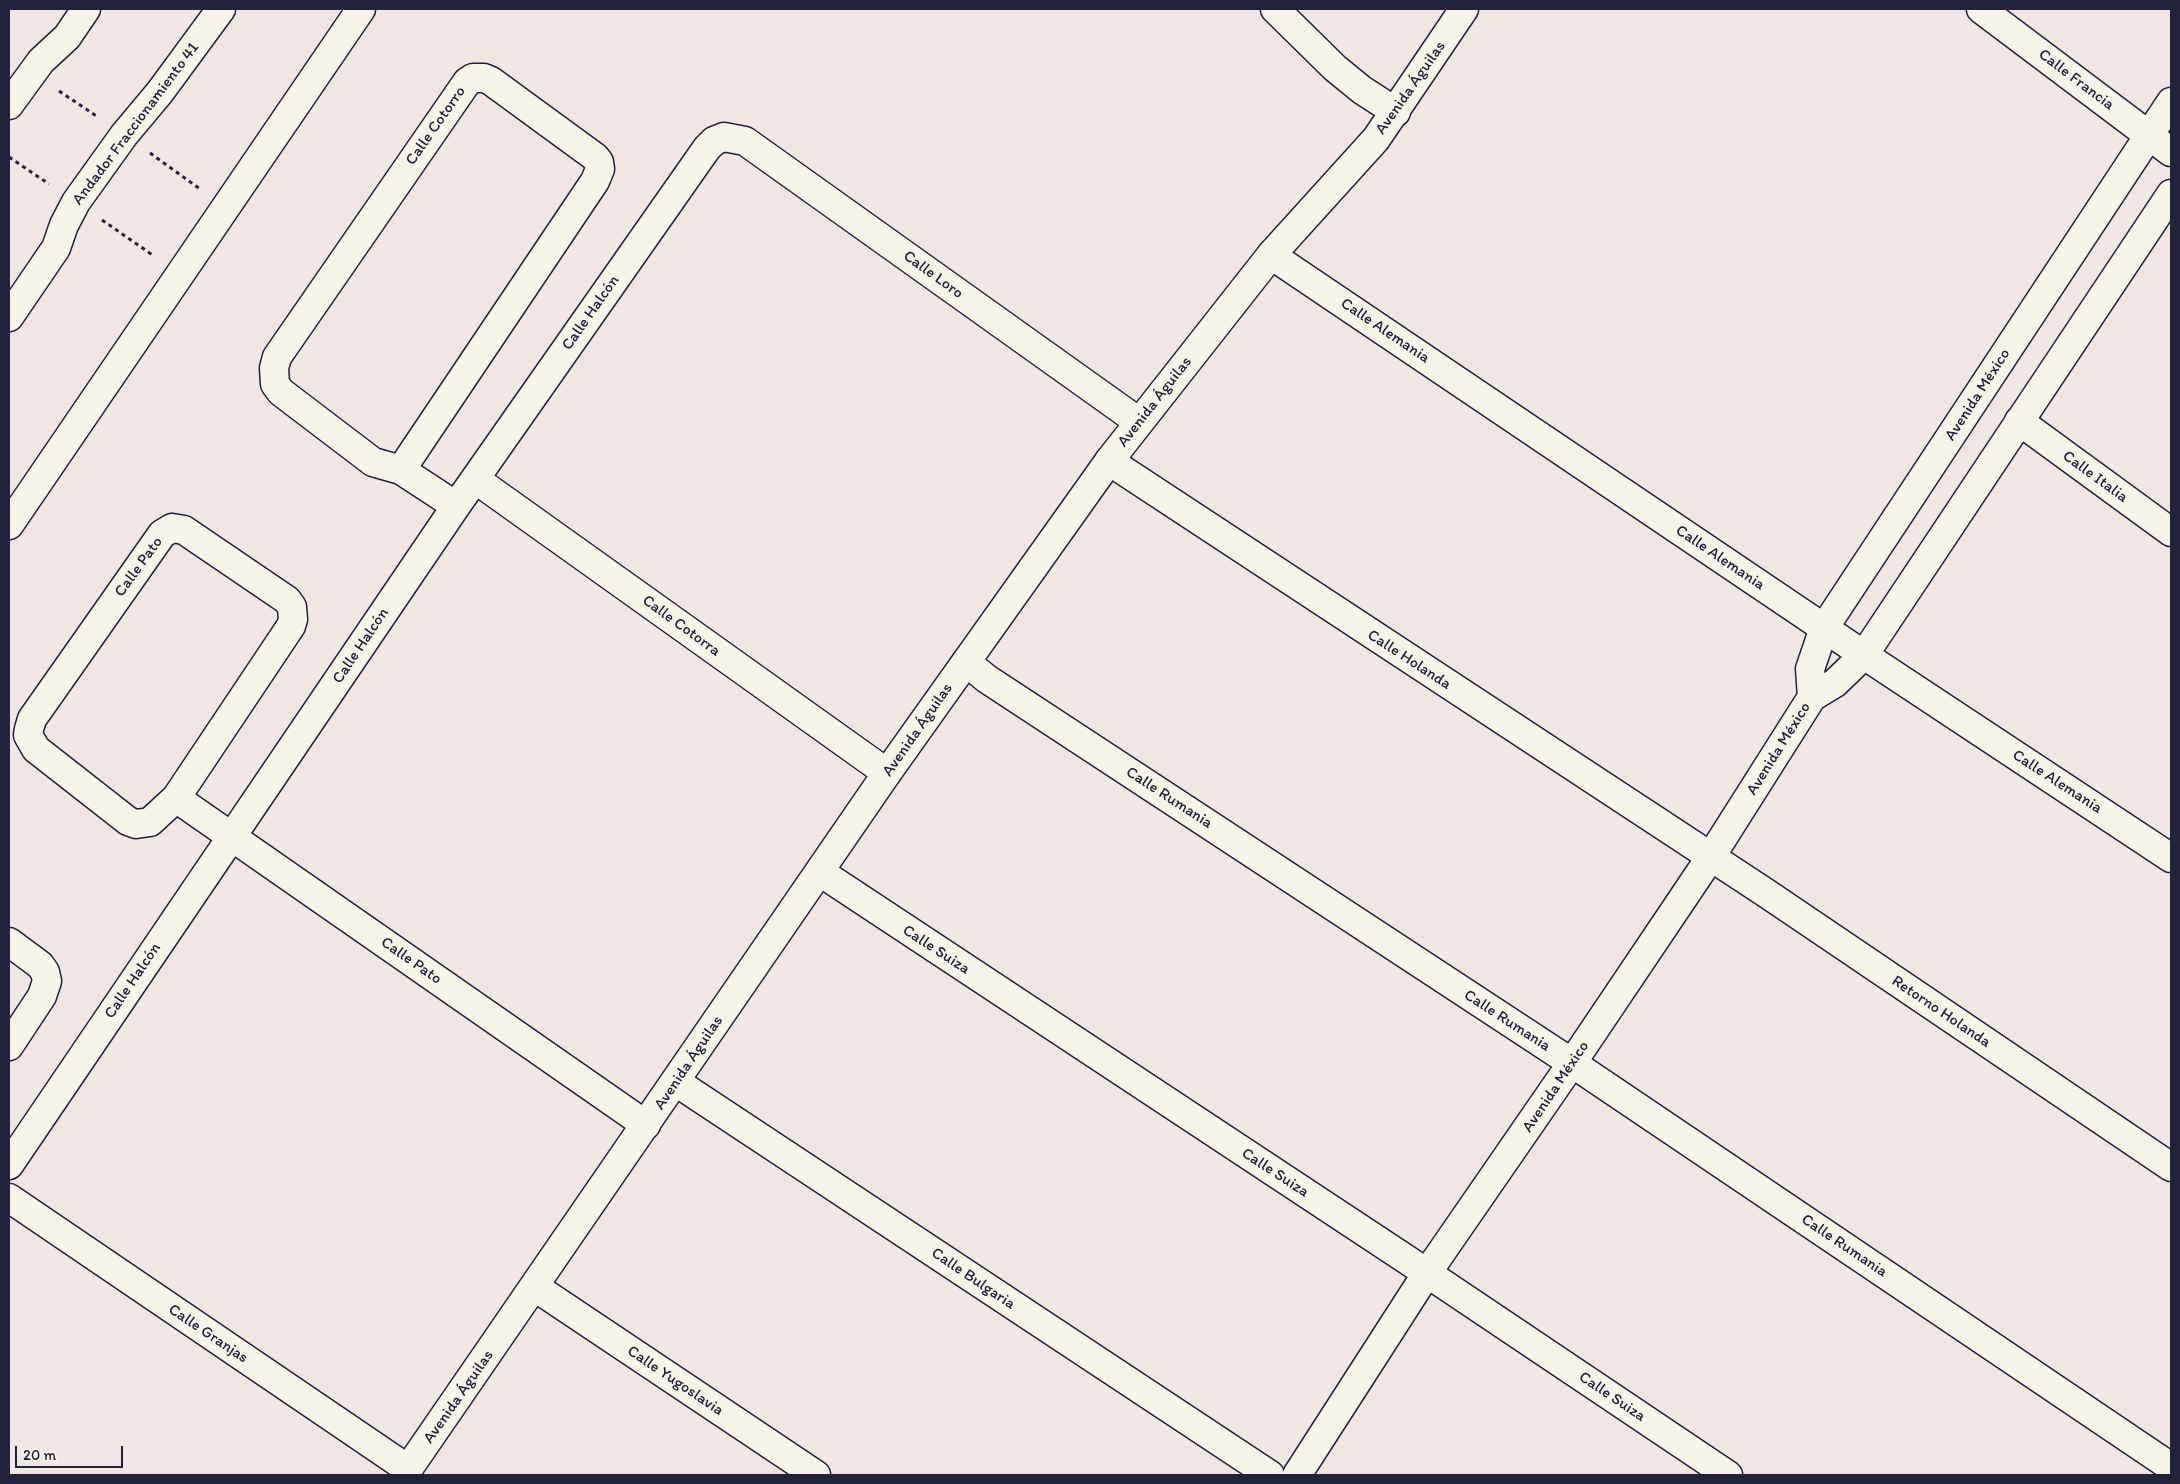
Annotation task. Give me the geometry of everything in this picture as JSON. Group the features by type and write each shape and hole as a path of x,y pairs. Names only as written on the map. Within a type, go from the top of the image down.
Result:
{"street":[{"path":"9,105 41,61 67,37 86,9"},
{"name":"Andador Fraccionamiento 41","path":"9,317 56,248 76,202 124,135 166,84 221,9"},
{"path":"9,525 362,9"},
{"path":"1274,9 1335,68 1362,90 1396,112"},
{"name":"Avenida Águilas","path":"406,1472 535,1288 887,773 1109,461 1271,255 1376,139 1464,9"},
{"name":"Calle Francia","path":"1981,9 2171,152"},
{"name":"Calle Cotorro","path":"401,470 595,181 600,169 599,162 595,157 491,81 484,78 473,78 467,82 277,357 274,368 275,384 281,392 373,462 401,470 456,506"},
{"name":"Avenida México","path":"1812,697 1810,669 1824,628 2171,102"},
{"name":"Calle Loro","path":"724,137 745,141 1138,422"},
{"name":"Calle Halcón","path":"9,1165 456,506 706,148 714,141 724,137"},
{"name":"Avenida México","path":"1297,1475 1427,1273 1710,858 1812,697 1835,683 1864,655 2171,194"},
{"name":"Calle Alemania","path":"1271,255 1864,655 2171,858"},
{"name":"Calle Italia","path":"2020,421 2171,532"},
{"name":"Calle Holanda","path":"1109,461 1710,858"},
{"name":"Calle Cotorra","path":"475,479 887,773"},
{"name":"Calle Pato","path":"178,528 287,600 292,607 293,619 291,626 176,798 150,822 143,824 128,821 36,749 28,735 32,719 162,534 168,530 178,528"},
{"name":"Calle Rumania","path":"966,662 996,685 1572,1063 2171,1467"},
{"name":"Calle Pato","path":"176,798 646,1125"},
{"name":"Retorno Holanda","path":"1710,858 2171,1167"},
{"name":"Calle Suiza","path":"820,872 1427,1273 1728,1475"},
{"path":"9,942 40,965 45,972 47,981 42,996 9,1046"},
{"name":"Calle Bulgaria","path":"676,1082 1270,1475"},
{"name":"Calle Granjas","path":"9,1198 406,1472"},
{"name":"Calle Yugoslavia","path":"535,1288 816,1475"}]}
